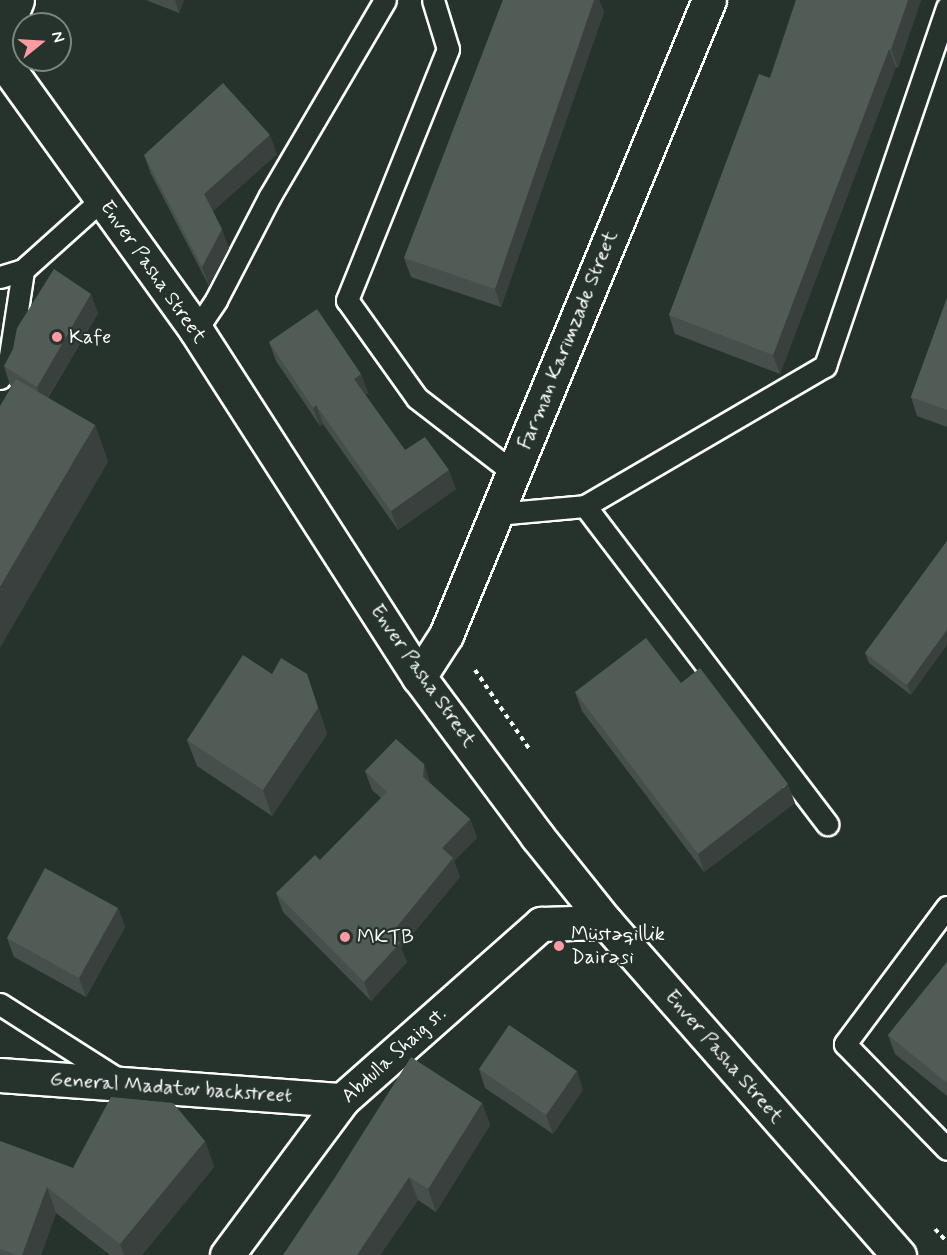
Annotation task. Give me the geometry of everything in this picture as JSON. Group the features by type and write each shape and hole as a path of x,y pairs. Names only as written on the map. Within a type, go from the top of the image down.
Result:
{"street":[{"path":"0,42 17,0"},
{"name":"Farman Karimzade Street","path":"420,676 446,635 709,0"},
{"name":"Enver Pasha Street","path":"0,57 196,330 420,676 537,836 606,922 899,1255"},
{"name":"Abdulla Shaig st.","path":"227,1255 342,1100 541,924 606,922"},
{"name":"General Madatov backstreet","path":"0,1075 342,1100"}],"lane":[{"path":"196,330 216,300 270,196 385,0"},
{"path":"433,0 448,49 347,300 417,398 514,473"},
{"path":"496,514 585,506 825,366 947,7"},
{"path":"0,277 23,270 102,199"},
{"path":"0,378 9,362 23,270"},
{"path":"585,506 827,824"},
{"path":"947,906 844,1044 947,1149"},
{"path":"0,1004 126,1084"}],"building":[{"path":"503,0 594,0 495,289 404,258"},
{"path":"796,0 908,0 773,355 669,315 759,74 770,78"},
{"path":"223,83 270,135 204,194 222,229 202,267 144,155"},
{"path":"54,269 91,294 37,387 4,366 13,349 17,328"},
{"path":"947,298 947,410 911,397"},
{"path":"317,309 361,374 354,379 405,450 425,437 449,470 391,511 316,405 313,408 269,342"},
{"path":"16,379 95,425 0,587 0,406"},
{"path":"947,541 947,630 907,685 865,653"},
{"path":"646,638 681,683 700,668 788,784 698,854 575,692"},
{"path":"243,655 272,674 281,658 307,674 318,708 263,790 187,740"},
{"path":"396,739 424,764 423,777 470,819 442,848 453,858 391,934 400,943 364,982 276,893 315,855 320,860 387,792 365,771"},
{"path":"45,868 118,908 79,978 7,938"},
{"path":"947,962 947,1083 888,1035"},
{"path":"509,1025 577,1071 546,1115 479,1069"},
{"path":"411,1057 482,1103 428,1189 409,1177 357,1255 283,1255 334,1179"},
{"path":"111,1097 173,1103 205,1141 120,1244 47,1187 22,1255 0,1249 0,1141 73,1168"}],"place":[{"name":"Kafe","path":"57,337"},
{"name":"MKTB","path":"345,937"},
{"name":"Müstəqillik Dairəsi","path":"559,946"}]}
